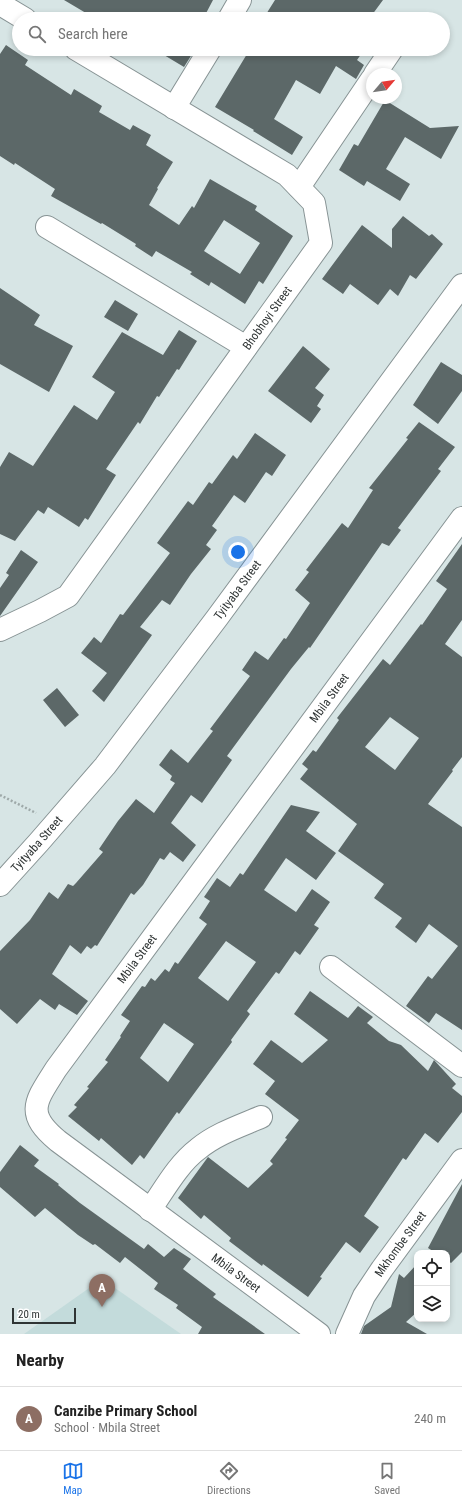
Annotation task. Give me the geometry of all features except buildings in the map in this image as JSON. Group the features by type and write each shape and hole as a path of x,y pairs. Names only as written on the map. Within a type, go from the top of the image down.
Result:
{"street":[{"path":"233,12 240,0"},
{"path":"0,4 13,12"},
{"name":"Bhobhoyi Street","path":"0,630 68,596 321,242 314,203 287,175 88,56"},
{"path":"174,108 206,56"},
{"path":"379,68 387,56"},
{"path":"299,187 366,87"},
{"path":"47,226 246,347"},
{"name":"Tyityaba Street","path":"0,885 105,766 217,618 462,285"},
{"name":"Mbila Street","path":"319,1334 44,1130 37,1119 36,1110 39,1097 56,1069 462,518"},
{"path":"331,967 462,1066"},
{"path":"150,1210 183,1164 197,1149 228,1130 261,1117"},
{"name":"Mkhombe Street","path":"347,1334 364,1296 462,1160"}],"path":[{"path":"0,795 56,823"}],"shaded area":[{"path":"102,1279 181,1334 24,1334"}],"place":[{"name":"Canzibe Primary School","path":"102,1307"}]}
